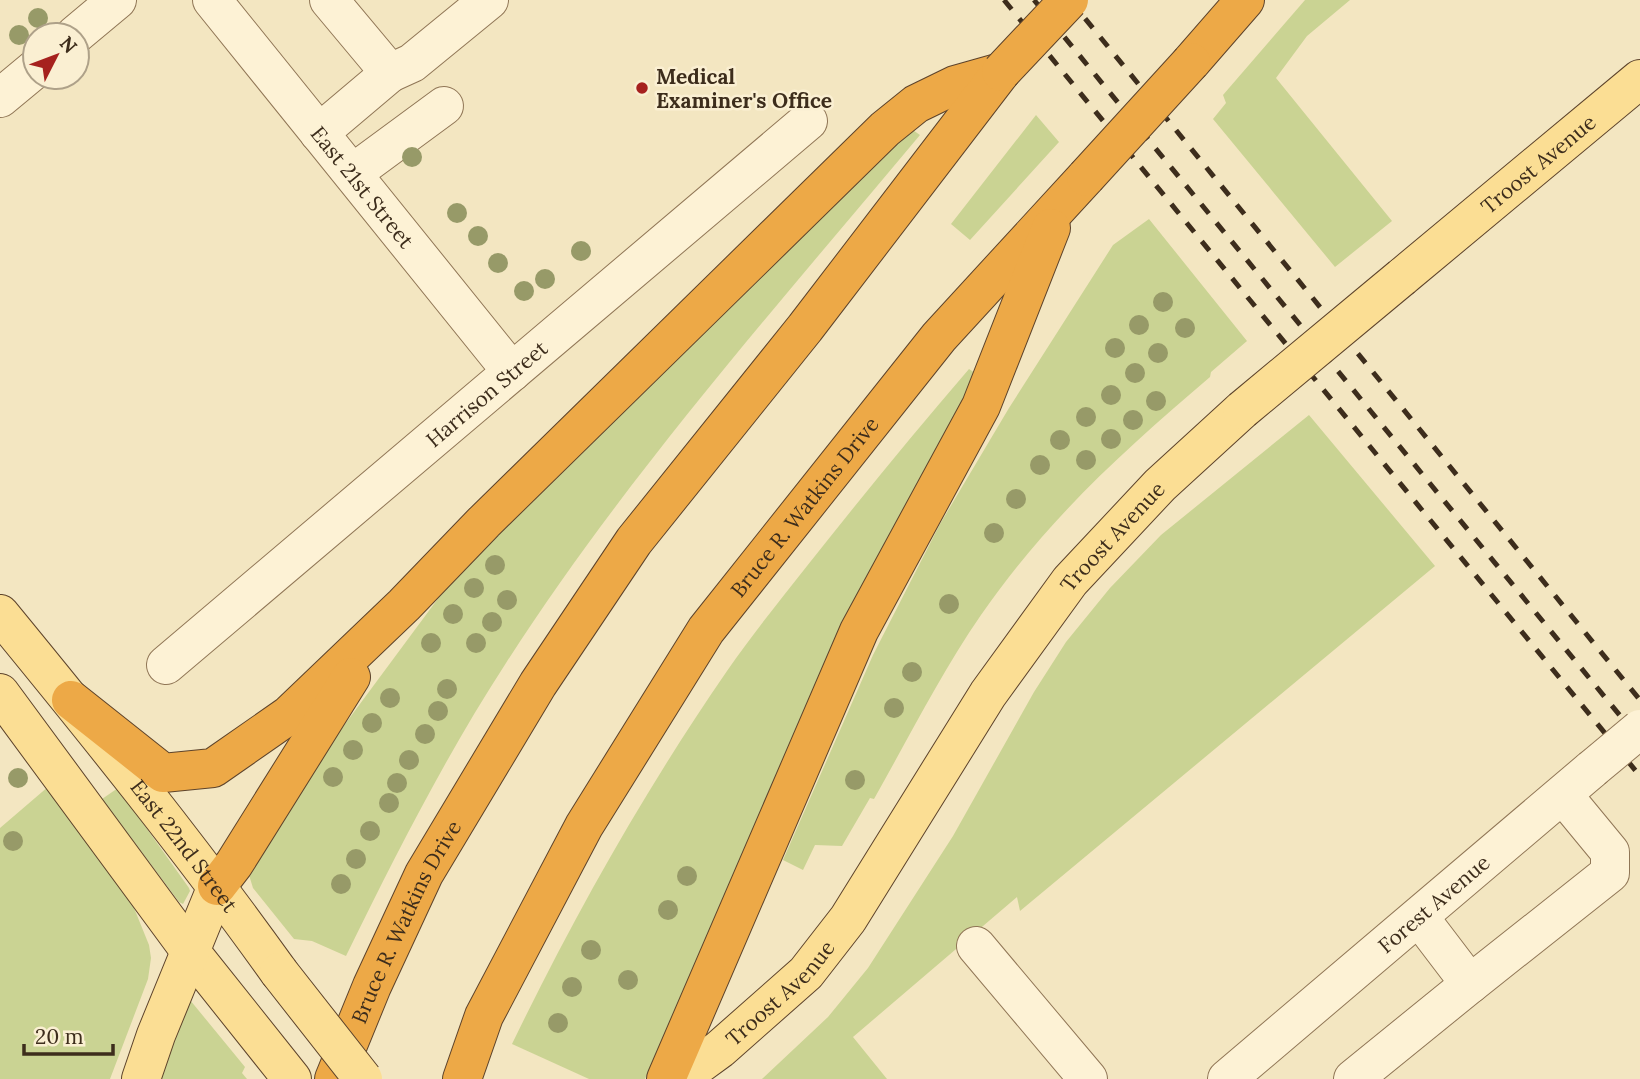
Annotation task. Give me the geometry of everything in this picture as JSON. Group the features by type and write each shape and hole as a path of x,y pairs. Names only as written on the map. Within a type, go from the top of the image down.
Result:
{"highway":[{"name":"Bruce R. Watkins Drive","path":"334,1079 372,986 424,874 538,684 634,541 805,328 1001,72 1069,0"},
{"name":"Bruce R. Watkins Drive","path":"462,1079 484,1016 584,826 706,629 939,337 1245,0"},
{"path":"71,699 163,772 213,768 289,716 885,129 916,104 955,85 1001,72"},
{"path":"666,1079 859,631 981,406 1059,207"},
{"path":"217,886 234,864 343,686 404,605"}],"main road":[{"name":"Troost Avenue","path":"679,1079 720,1049 806,973 848,919 988,694 1070,581 1160,485 1242,410 1640,79"},
{"name":"East 22nd Street","path":"0,614 71,699 217,886 279,972 363,1079"},
{"path":"0,693 190,951 292,1079"},
{"path":"141,1079 156,1035 217,886"}],"street":[{"path":"91,22 117,0"},
{"name":"East 21st Street","path":"212,0 512,372"},
{"path":"329,0 390,73"},
{"path":"320,133 390,73 412,63 489,0"},
{"path":"0,98 21,81"},
{"path":"353,173 444,106"},
{"name":"Harrison Street","path":"166,665 808,121"},
{"name":"Forest Avenue","path":"1227,1079 1640,729"},
{"path":"1353,1079 1611,873 1610,852 1563,795"},
{"path":"1419,917 1470,984"},
{"path":"976,946 1088,1079"}],"green space":[{"path":"1305,0 1350,0 1307,36 1276,78 1392,221 1335,267 1213,119 1226,103 1223,95"},
{"path":"1036,115 1059,142 970,240 951,224"},
{"path":"907,126 920,135 652,458 553,593 462,734 402,844 346,956 312,941 294,939 253,888 249,875 334,739 451,581"},
{"path":"1149,219 1247,341 1117,460 1032,548 981,615 952,660 874,799 870,798 842,846 815,845 803,870 783,860 873,655 940,524 1009,408 1113,245"},
{"path":"969,369 981,377 817,680 645,1079 589,1079 512,1044 612,853 727,671 827,541"},
{"path":"1309,415 1435,566 1020,911 1017,897 853,1037 887,1079 762,1079 828,1017 868,968 953,836 1034,692 1066,642 1110,588 1161,535"},
{"path":"49,786 132,903 149,945 151,958 148,979 110,1079 0,1079 0,828"},
{"path":"118,788 189,888 183,904 102,799"},
{"path":"190,1000 245,1067 242,1073 247,1079 153,1079"}],"railway":[{"path":"1004,0 1640,776"},
{"path":"1034,0 1640,740"},
{"path":"1070,0 1640,700"}],"place":[{"name":"Medical Examiner's Office","path":"642,88"}]}
